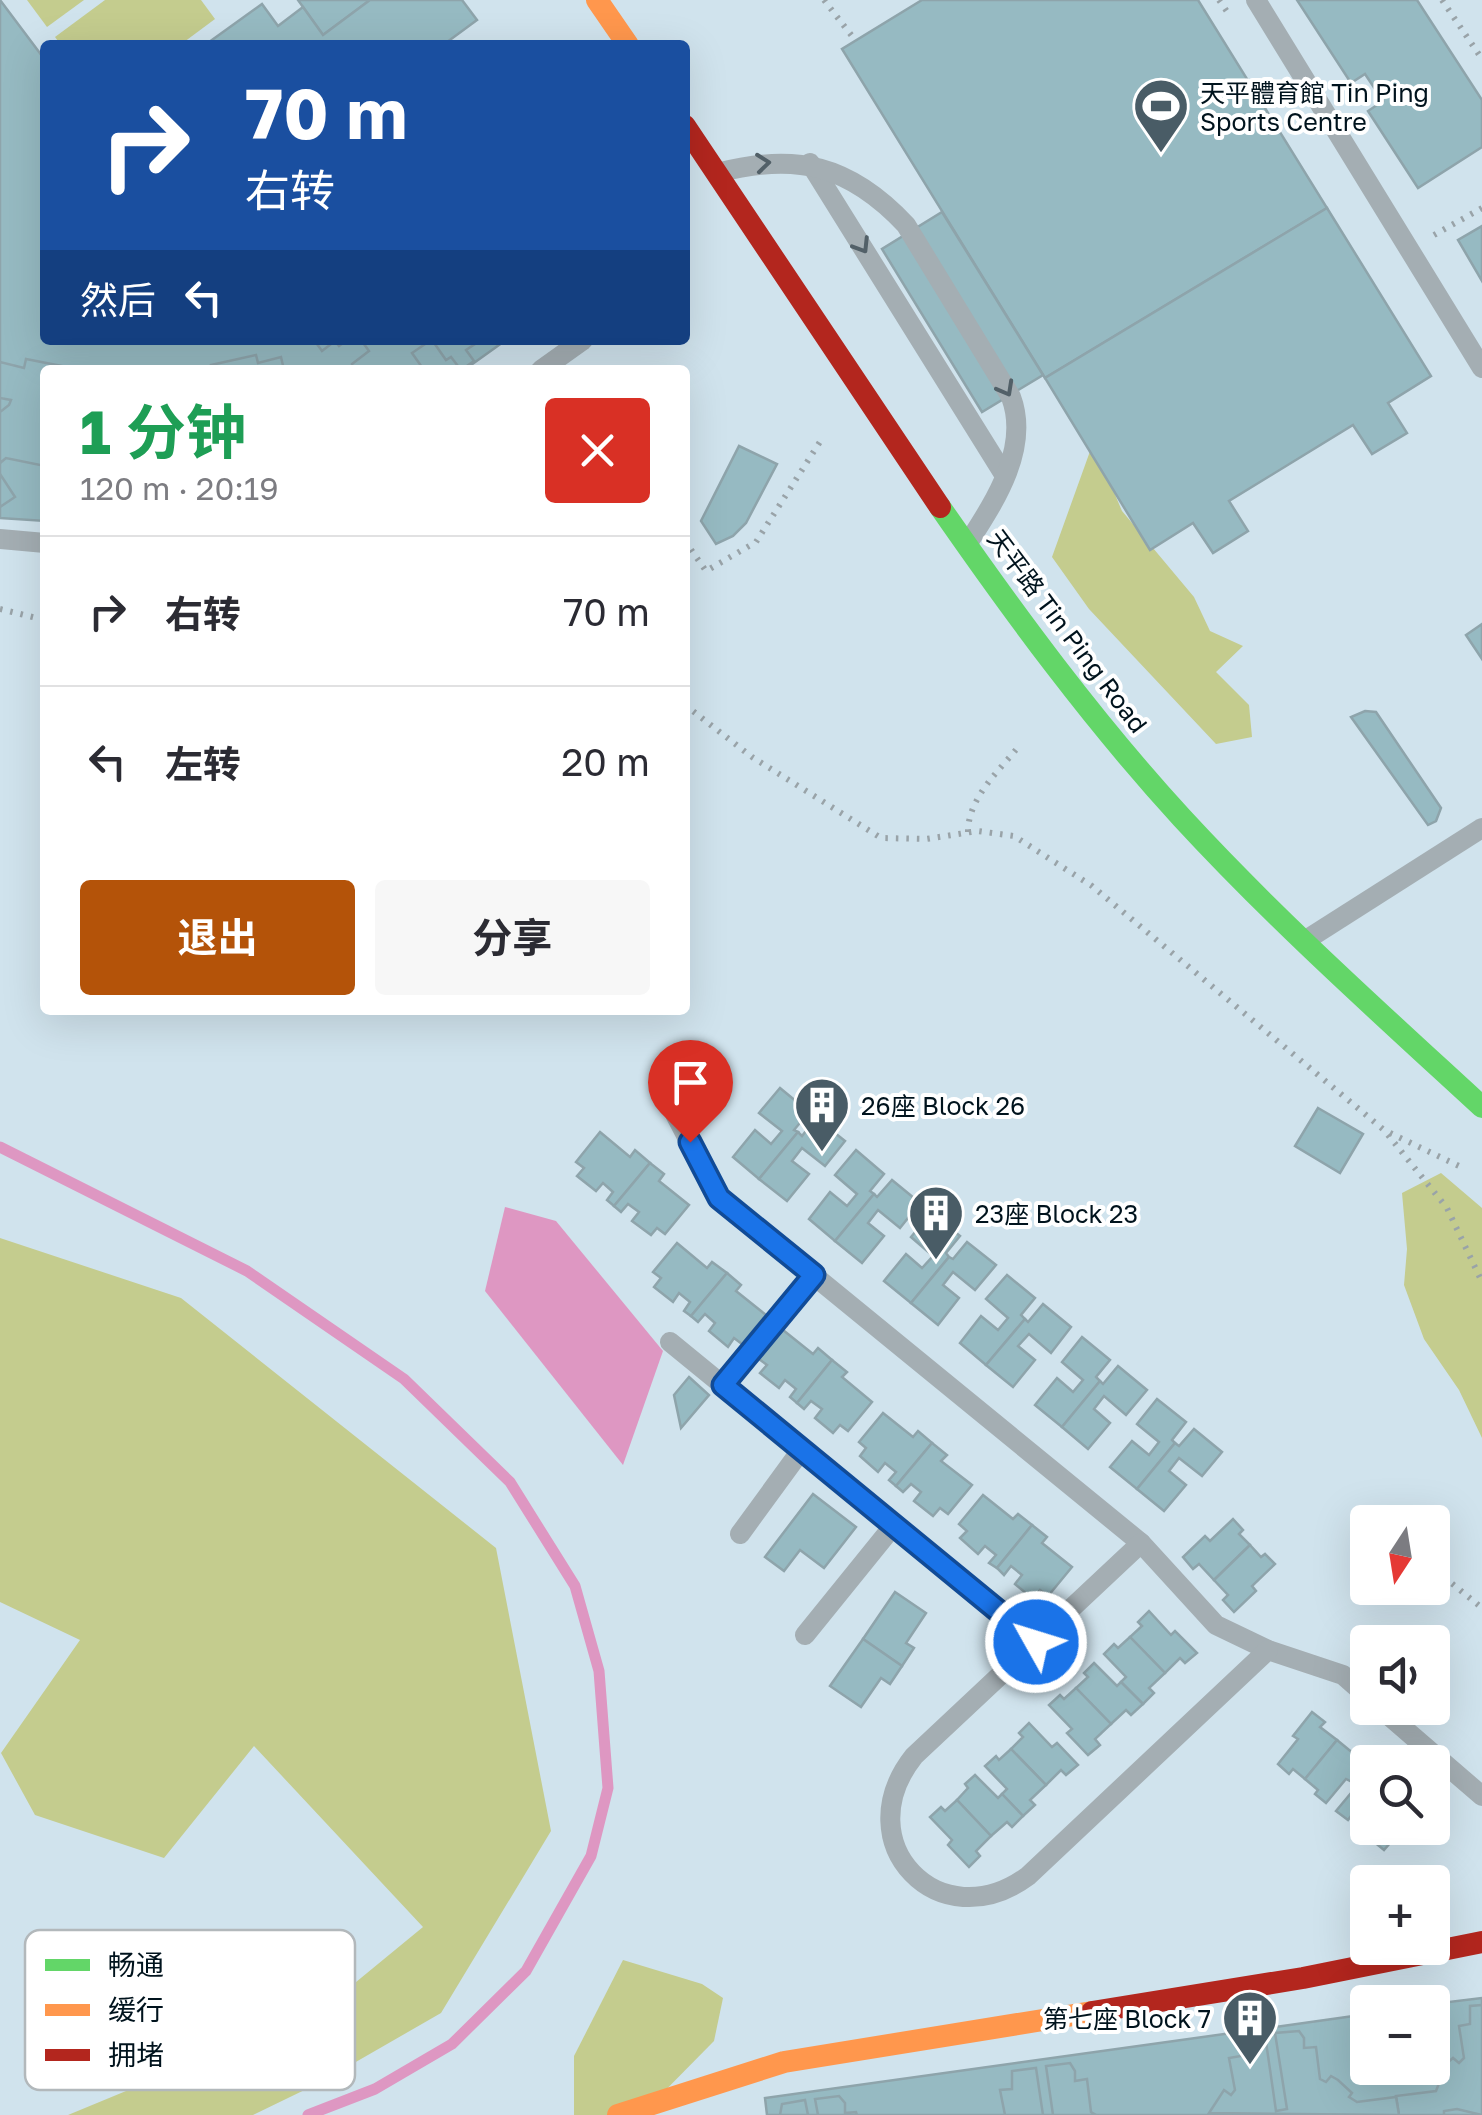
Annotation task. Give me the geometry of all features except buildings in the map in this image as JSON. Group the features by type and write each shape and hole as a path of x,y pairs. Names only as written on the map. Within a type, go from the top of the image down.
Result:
{"street":[{"path":"597,0 625,40"},
{"name":"天平路 Tin Ping Road","path":"690,133 967,545 1142,772 1225,864 1482,1108"},
{"path":"618,2115 784,2062 1303,1978 1482,1942"}],"lane":[{"path":"1256,0 1482,368"},
{"path":"718,173 776,161 810,163 851,180 884,202 906,225 1012,397 1019,431 992,506 967,545"},
{"path":"810,163 1005,476"},
{"path":"548,365 576,345"},
{"path":"0,539 40,543"},
{"path":"1304,941 1482,828"},
{"path":"675,1114 719,1198 1141,1542 1216,1625 1268,1650 1343,1675 1350,1681"},
{"path":"723,1385 814,1275"},
{"path":"670,1342 1036,1642"},
{"path":"740,1534 802,1449"},
{"path":"804,1635 894,1525"},
{"path":"1141,1542 900,1773 892,1793 889,1825 898,1856 911,1873 948,1895 991,1896 1011,1889 1268,1650"},
{"path":"1400,1725 1482,1796"}],"path":[{"path":"824,0 855,40"},
{"path":"1442,0 1482,59"},
{"path":"1434,235 1482,208"},
{"path":"690,548 706,571 756,542 823,437"},
{"path":"0,609 40,619"},
{"path":"690,709 752,758 881,838 926,839 968,832 1014,836 1092,886 1384,1130 1447,1208 1482,1282"},
{"path":"968,832 975,800 1019,746"},
{"path":"1384,1130 1459,1166"},
{"path":"1450,1582 1482,1608"}],"green space":[{"path":"27,0 84,0 47,27"},
{"path":"105,0 201,0 215,19 187,40 55,37"},
{"path":"1093,443 1122,511 1194,597 1210,631 1243,646 1216,672 1249,705 1252,737 1216,744 1089,609 1052,557"},
{"path":"1441,1173 1482,1208 1482,1438 1459,1390 1424,1339 1404,1285 1407,1249 1402,1193"},
{"path":"0,1238 181,1298 496,1548 551,1831 441,2013 355,2062 355,1983 423,1927 254,1746 164,1858 35,1815 1,1753 80,1640 0,1602"},
{"path":"623,1960 702,1984 723,1998 714,2041 641,2115 574,2115 574,2056"},
{"path":"128,2090 305,2090 253,2115 68,2115"}],"shaded area":[{"path":"505,1207 556,1221 663,1351 623,1465 485,1291"}],"waterway":[{"path":"0,1147 247,1271 404,1379 510,1482 575,1586 599,1671 608,1788 591,1856 526,1971 452,2044 375,2089 308,2115"}],"traffic: fast":[{"path":"940,507 1056,667 1182,818 1291,929 1482,1107"}],"traffic: slow":[{"path":"597,0 625,40"},
{"path":"618,2115 784,2062 1092,2012"}],"traffic: jam":[{"path":"690,133 940,507"},
{"path":"1092,2012 1303,1978 1482,1942"}],"place":[{"name":"天平體育館 Tin Ping Sports Centre","path":"1161,155"},
{"name":"26座 Block 26","path":"822,1154"},
{"name":"23座 Block 23","path":"936,1262"},
{"name":"第七座 Block 7","path":"1250,2067"}],"route":[{"path":"690,1142 719,1198 814,1275 723,1385 1036,1642"}]}
